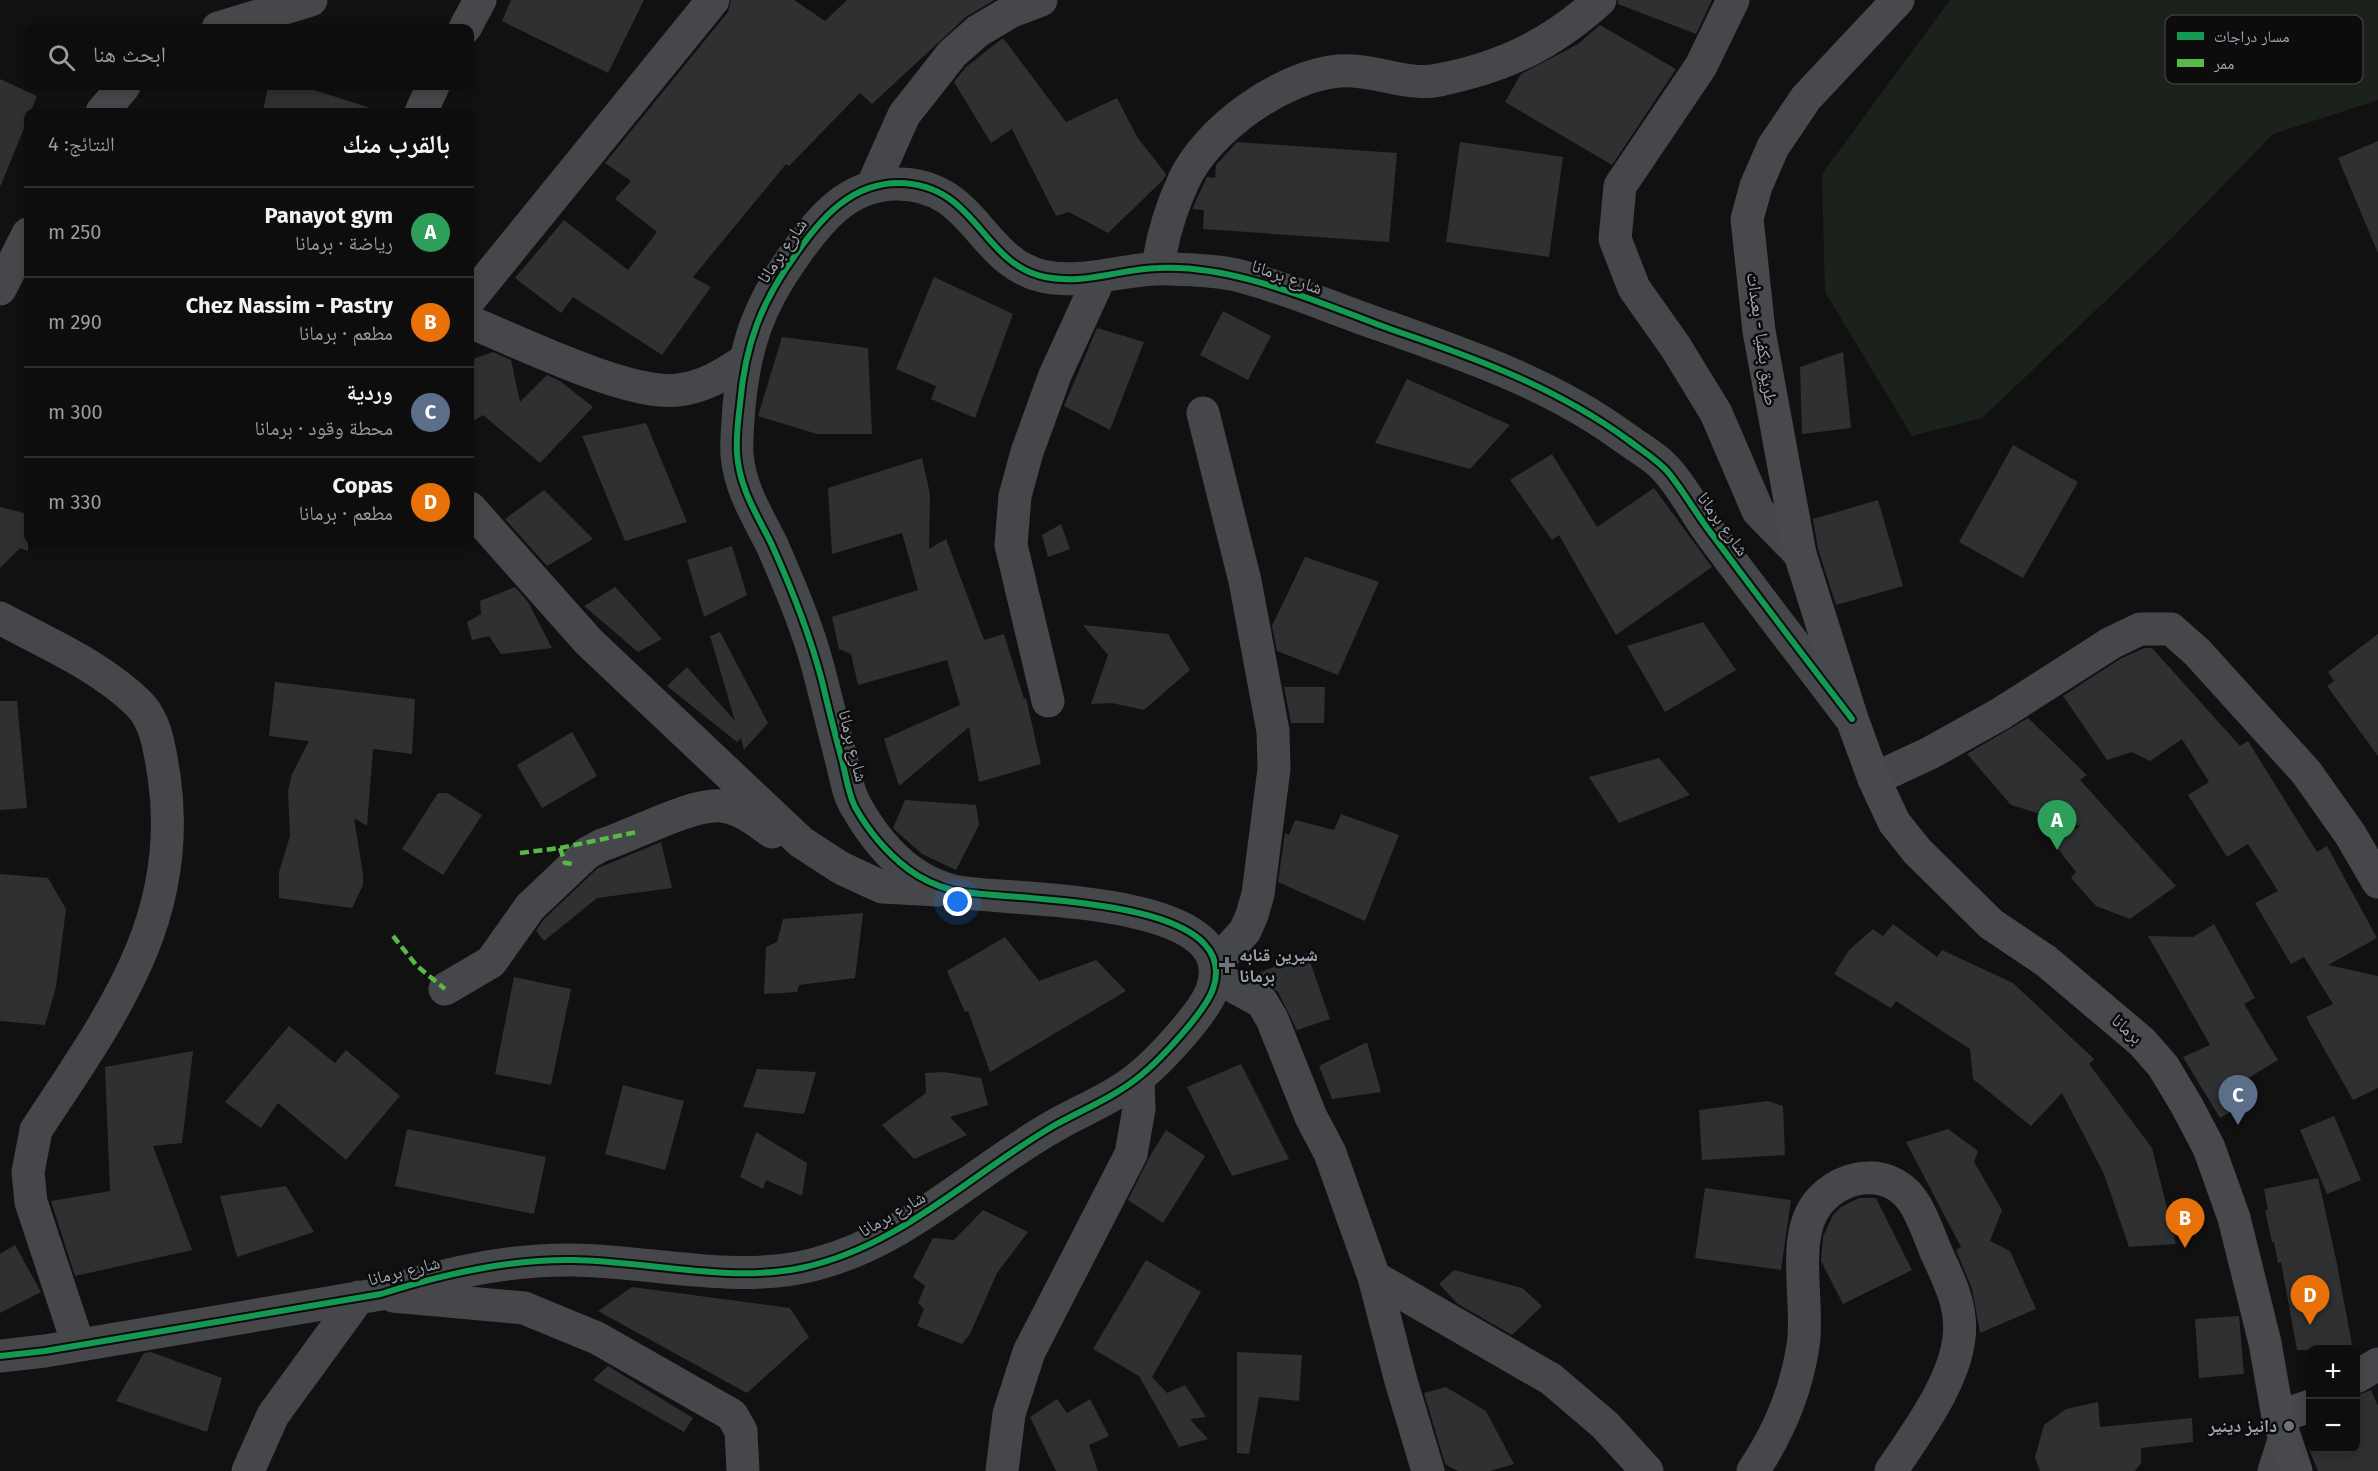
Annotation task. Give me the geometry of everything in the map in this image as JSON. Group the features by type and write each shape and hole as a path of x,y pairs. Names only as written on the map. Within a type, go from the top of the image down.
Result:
{"main road":[{"name":"طريق بكفيا - بعبدات","path":"1852,719 1800,554 1759,332 1747,219 1756,186 1773,147 1806,98 1898,0"},
{"name":"برمانا","path":"1852,719 1874,779 1894,822 1917,851 1991,924 2046,961 2126,1027 2163,1066 2209,1148 2234,1218 2265,1343 2281,1429 2296,1471"}],"street":[{"path":"231,24 311,0"},
{"path":"467,24 480,0"},
{"path":"474,294 713,0"},
{"path":"872,187 904,116 951,54 978,31 1012,11 1041,0"},
{"path":"1158,267 1167,225 1184,178 1213,138 1251,107 1287,86 1312,76 1339,71 1366,72 1414,81 1437,81 1498,65 1535,49 1570,27 1599,0"},
{"path":"1733,0 1701,66 1620,186 1615,239 1634,288 1675,346 1716,413 1758,511 1800,554"},
{"path":"105,108 121,90"},
{"path":"424,108 431,90"},
{"name":"شارع برمانا","path":"0,1356 370,1295 422,1281 514,1263 574,1260 750,1271 784,1271 810,1266 883,1239 926,1214 1012,1150 1138,1078 1198,1015 1216,972 1206,948 1192,934 1160,919 1111,907 1064,900 956,892 911,871 884,847 852,801 815,654 773,548 740,482 736,445 744,361 758,317 780,275 824,215 847,198 872,187 899,183 926,188 951,199 965,211 994,246 1017,266 1045,277 1099,279 1158,267 1231,274 1488,362 1592,414 1664,467 1706,528 1852,719"},
{"path":"0,289 24,242"},
{"path":"1048,700 1011,545 1016,496 1027,452 1055,375 1099,279"},
{"path":"474,324 640,388 676,391 713,381 744,361"},
{"path":"1203,413 1245,581 1273,731 1274,769 1258,894 1245,931 1216,972 1231,985 1262,1002 1272,1018 1311,1117 1330,1153 1374,1277 1428,1471"},
{"path":"474,513 589,642 801,842 841,868 882,886 956,892"},
{"path":"0,618 105,676 141,705 159,741 167,798 165,878 151,931 122,996 36,1130 32,1145 28,1172 31,1202 78,1344"},
{"path":"1874,779 1930,753 2000,714 2111,643 2140,629 2171,629 2197,652 2306,772 2350,834 2378,882"},
{"path":"445,989 491,962 530,907 587,853 703,807 723,806 749,816 785,840 823,876 851,890 866,893 882,886"},
{"path":"1002,1471 1009,1414 1029,1353 1131,1154 1139,1109 1138,1078"},
{"path":"1753,1471 1775,1439 1794,1392 1804,1343 1802,1250 1816,1205 1832,1187 1855,1178 1878,1178 1900,1187 1916,1205 1956,1296 1960,1317 1959,1339 1949,1375 1915,1436 1891,1471"},
{"path":"1374,1277 1551,1379 1605,1425 1647,1471"},
{"path":"248,1471 273,1415 370,1295 524,1308 597,1338 732,1415 741,1431 743,1471"},
{"path":"2360,1374 2378,1364"},
{"path":"2274,1471 2281,1429 2306,1409"}],"shaded area":[{"path":"1950,0 2378,0 2378,100 2273,134 2174,236 1982,418 1912,436 1825,292 1822,174"}],"building":[{"path":"511,0 644,0 608,73 502,21"},
{"path":"731,0 794,0 825,21 847,0 994,0 966,17 872,104 860,93 789,166 786,164 693,277 711,287 662,355 573,297 561,313 515,278 564,220 628,270 657,232 615,199 631,181 605,163 728,12"},
{"path":"1618,0 1712,0 1696,34 1618,4"},
{"path":"1600,25 1676,69 1612,165 1505,102 1521,74 1578,44"},
{"path":"1003,38 1066,122 1117,98 1137,137 1166,174 1163,180 1108,233 1069,212 1056,216 1012,129 991,143 954,82 966,67"},
{"path":"0,79 37,96 32,108 24,108 24,128 0,185"},
{"path":"267,90 314,90 370,108 264,108"},
{"path":"2378,141 2378,253 2338,158"},
{"path":"1237,142 1397,153 1389,242 1203,229 1204,210 1193,209 1194,205 1207,177 1215,178 1216,165"},
{"path":"1460,142 1563,157 1549,257 1446,242"},
{"path":"934,277 1013,314 975,418 931,399 936,386 896,369"},
{"path":"1223,311 1271,336 1248,380 1200,355"},
{"path":"1097,328 1144,342 1110,430 1064,406"},
{"path":"782,337 868,348 872,434 817,434 758,416"},
{"path":"493,352 511,360 520,402 547,375 560,381 593,407 540,463 483,415 474,421 474,359"},
{"path":"1843,352 1851,428 1802,434 1800,367"},
{"path":"1407,379 1510,425 1470,469 1375,443"},
{"path":"646,423 687,522 625,541 582,436"},
{"path":"2013,445 2078,482 2023,578 1959,542"},
{"path":"1552,454 1597,527 1654,488 1712,567 1616,635 1559,535 1552,540 1510,480"},
{"path":"922,458 930,494 929,549 946,539 984,640 1004,634 1024,699 1026,698 1041,764 979,782 969,727 899,786 884,739 960,705 947,660 858,685 851,654 839,649 832,617 918,590 902,533 832,554 828,488"},
{"path":"544,490 593,539 547,566 505,519"},
{"path":"1878,500 1903,586 1836,605 1818,549 1813,519"},
{"path":"0,507 24,513 24,546 28,546 28,551 20,548 0,568"},
{"path":"1061,524 1070,549 1048,557 1042,535"},
{"path":"732,546 747,595 704,617 687,560"},
{"path":"1305,557 1379,582 1338,675 1277,651 1272,626"},
{"path":"515,587 528,602 552,648 501,654 489,636 472,640 467,622 481,614 480,601"},
{"path":"615,587 662,639 638,652 584,606"},
{"path":"1703,622 1736,670 1665,712 1627,646"},
{"path":"1083,625 1168,634 1190,670 1144,710 1112,703 1091,704 1108,655"},
{"path":"720,632 768,723 744,750 741,738 737,742 667,686 687,667 735,721 710,636"},
{"path":"2378,634 2378,756 2327,686 2334,681 2328,672"},
{"path":"2144,648 2152,648 2240,746 2248,741 2317,852 2327,846 2377,938 2328,965 2378,976 2378,1088 2353,1100 2306,1017 2333,1004 2304,957 2291,964 2255,903 2278,891 2248,844 2227,857 2188,795 2209,782 2182,739 2150,761 2132,752 2107,760 2063,696 2120,659"},
{"path":"275,682 415,699 412,754 373,749 367,826 354,818 363,885 352,908 279,898 279,872 290,836 288,791 292,774 309,741 269,736"},
{"path":"1284,687 1325,687 1324,723 1291,723"},
{"path":"0,701 17,701 27,808 0,810"},
{"path":"2028,718 2087,775 2080,780 2176,886 2130,919 2096,906 2071,878 2076,872 2054,844 2080,826 2011,805 1967,754"},
{"path":"572,732 597,776 542,808 517,765"},
{"path":"1659,758 1690,795 1619,823 1589,777"},
{"path":"438,793 447,793 482,815 443,875 402,849"},
{"path":"905,800 976,805 979,825 956,870 922,854 893,828"},
{"path":"1341,814 1399,835 1365,921 1278,882 1285,833 1289,835 1295,820 1334,830"},
{"path":"661,842 672,888 597,898 544,941 536,931 544,919 598,868"},
{"path":"0,874 48,878 66,909 56,987 45,1025 0,1021"},
{"path":"863,913 855,978 799,985 797,992 764,994 766,947 777,942 783,919"},
{"path":"1893,924 1937,957 1942,950 2013,983 2094,1059 2089,1064 2152,1148 2176,1244 2129,1247 2104,1174 2062,1093 2031,1126 1973,1079 1970,1049 1896,1001 1891,1008 1834,974 1849,950 1873,929 1883,936"},
{"path":"2214,924 2255,998 2244,1004 2278,1060 2245,1080 2256,1096 2220,1118 2183,1057 2210,1045 2148,936 2193,937"},
{"path":"1005,937 1039,981 1096,960 1126,991 990,1072 968,1011 965,1012 947,971"},
{"path":"1307,953 1330,1019 1297,1030 1278,992 1263,981 1259,973"},
{"path":"514,977 571,989 551,1085 495,1074"},
{"path":"289,1026 335,1063 346,1050 400,1096 346,1160 278,1103 261,1128 225,1102"},
{"path":"1367,1042 1381,1092 1332,1099 1319,1066"},
{"path":"193,1051 182,1143 153,1146 192,1250 75,1276 51,1201 110,1191 105,1067"},
{"path":"1241,1064 1289,1159 1232,1176 1187,1087"},
{"path":"757,1069 816,1072 804,1114 743,1107"},
{"path":"944,1072 981,1078 988,1105 950,1117 967,1135 914,1159 882,1125 926,1093 925,1073"},
{"path":"623,1085 684,1101 665,1170 605,1154"},
{"path":"1768,1101 1783,1106 1785,1155 1702,1160 1699,1110"},
{"path":"2334,1116 2361,1180 2327,1194 2300,1130"},
{"path":"407,1129 546,1157 534,1214 395,1186"},
{"path":"1948,1129 1978,1151 1974,1162 2002,1210 1990,1241 2010,1251 2036,1309 1980,1333 1972,1289 1956,1250 1961,1247 1906,1142"},
{"path":"1166,1130 1205,1156 1163,1223 1128,1200"},
{"path":"756,1132 807,1163 802,1196 766,1180 763,1189 740,1177"},
{"path":"2318,1178 2352,1345 2306,1345 2306,1350 2297,1350 2281,1262 2278,1263 2265,1210 2268,1210 2264,1189"},
{"path":"286,1186 314,1232 237,1257 220,1196"},
{"path":"1705,1188 1791,1200 1781,1270 1695,1258"},
{"path":"1859,1198 1876,1198 1912,1270 1843,1304 1821,1261 1823,1237 1833,1215 1841,1207"},
{"path":"983,1210 1028,1232 997,1273 970,1334 962,1344 917,1326 924,1309 918,1303 925,1286 913,1277 933,1238 954,1240"},
{"path":"15,1245 41,1292 0,1313 0,1254"},
{"path":"1146,1260 1201,1292 1152,1377 1167,1393 1185,1385 1206,1417 1190,1419 1208,1439 1179,1447 1139,1376 1093,1349"},
{"path":"1454,1270 1522,1288 1542,1306 1512,1335 1458,1304 1439,1284"},
{"path":"632,1287 790,1308 809,1337 747,1393 598,1311"},
{"path":"2239,1316 2244,1374 2199,1378 2195,1319"},
{"path":"151,1352 222,1378 207,1432 116,1401 144,1353"},
{"path":"1237,1352 1302,1355 1299,1401 1259,1397 1249,1454 1237,1453"},
{"path":"608,1366 693,1418 684,1432 593,1380"},
{"path":"1446,1387 1486,1411 1514,1464 1490,1471 1458,1471 1445,1464 1424,1393"},
{"path":"2371,1390 2378,1406 2378,1471 2318,1471 2311,1453 2360,1453 2360,1394"},
{"path":"1057,1399 1067,1413 1090,1399 1109,1436 1089,1445 1098,1471 1056,1471 1030,1417"},
{"path":"2098,1402 2100,1427 2192,1418 2193,1442 2141,1448 2141,1463 2135,1471 2040,1471 2035,1457 2044,1425 2066,1409"}],"marked path":[{"path":"520,853 560,848 637,832"},
{"path":"560,848 565,863 574,864"},
{"path":"393,936 417,966 445,989"}],"cycle path":[{"path":"0,1356 45,1351 381,1294 452,1274 524,1262 601,1261 687,1270 745,1273 801,1268 837,1258 870,1244 902,1226 1024,1144 1131,1083 1170,1048 1201,1010 1213,989 1213,957 1193,934 1158,918 1113,908 1064,901 978,894 940,886 923,879 900,863 872,833 853,802 812,646 786,577 745,489 738,465 737,441 746,362 757,325 773,289 806,241 827,216 839,205 866,189 899,183 925,187 946,196 963,210 1006,257 1024,269 1045,277 1074,279 1144,269 1188,268 1248,279 1308,298 1485,363 1573,405 1601,421 1667,471 1765,606 1852,719"}],"place":[{"name":"Panayot gym","path":"2057,850"},
{"name":"شيرين قنابه برمانا","path":"1227,965"},
{"name":"وردية","path":"2238,1125"},
{"name":"Chez Nassim - Pastry","path":"2185,1248"},
{"name":"Copas","path":"2310,1325"},
{"name":"دانيز دينير","path":"2289,1426"}]}
